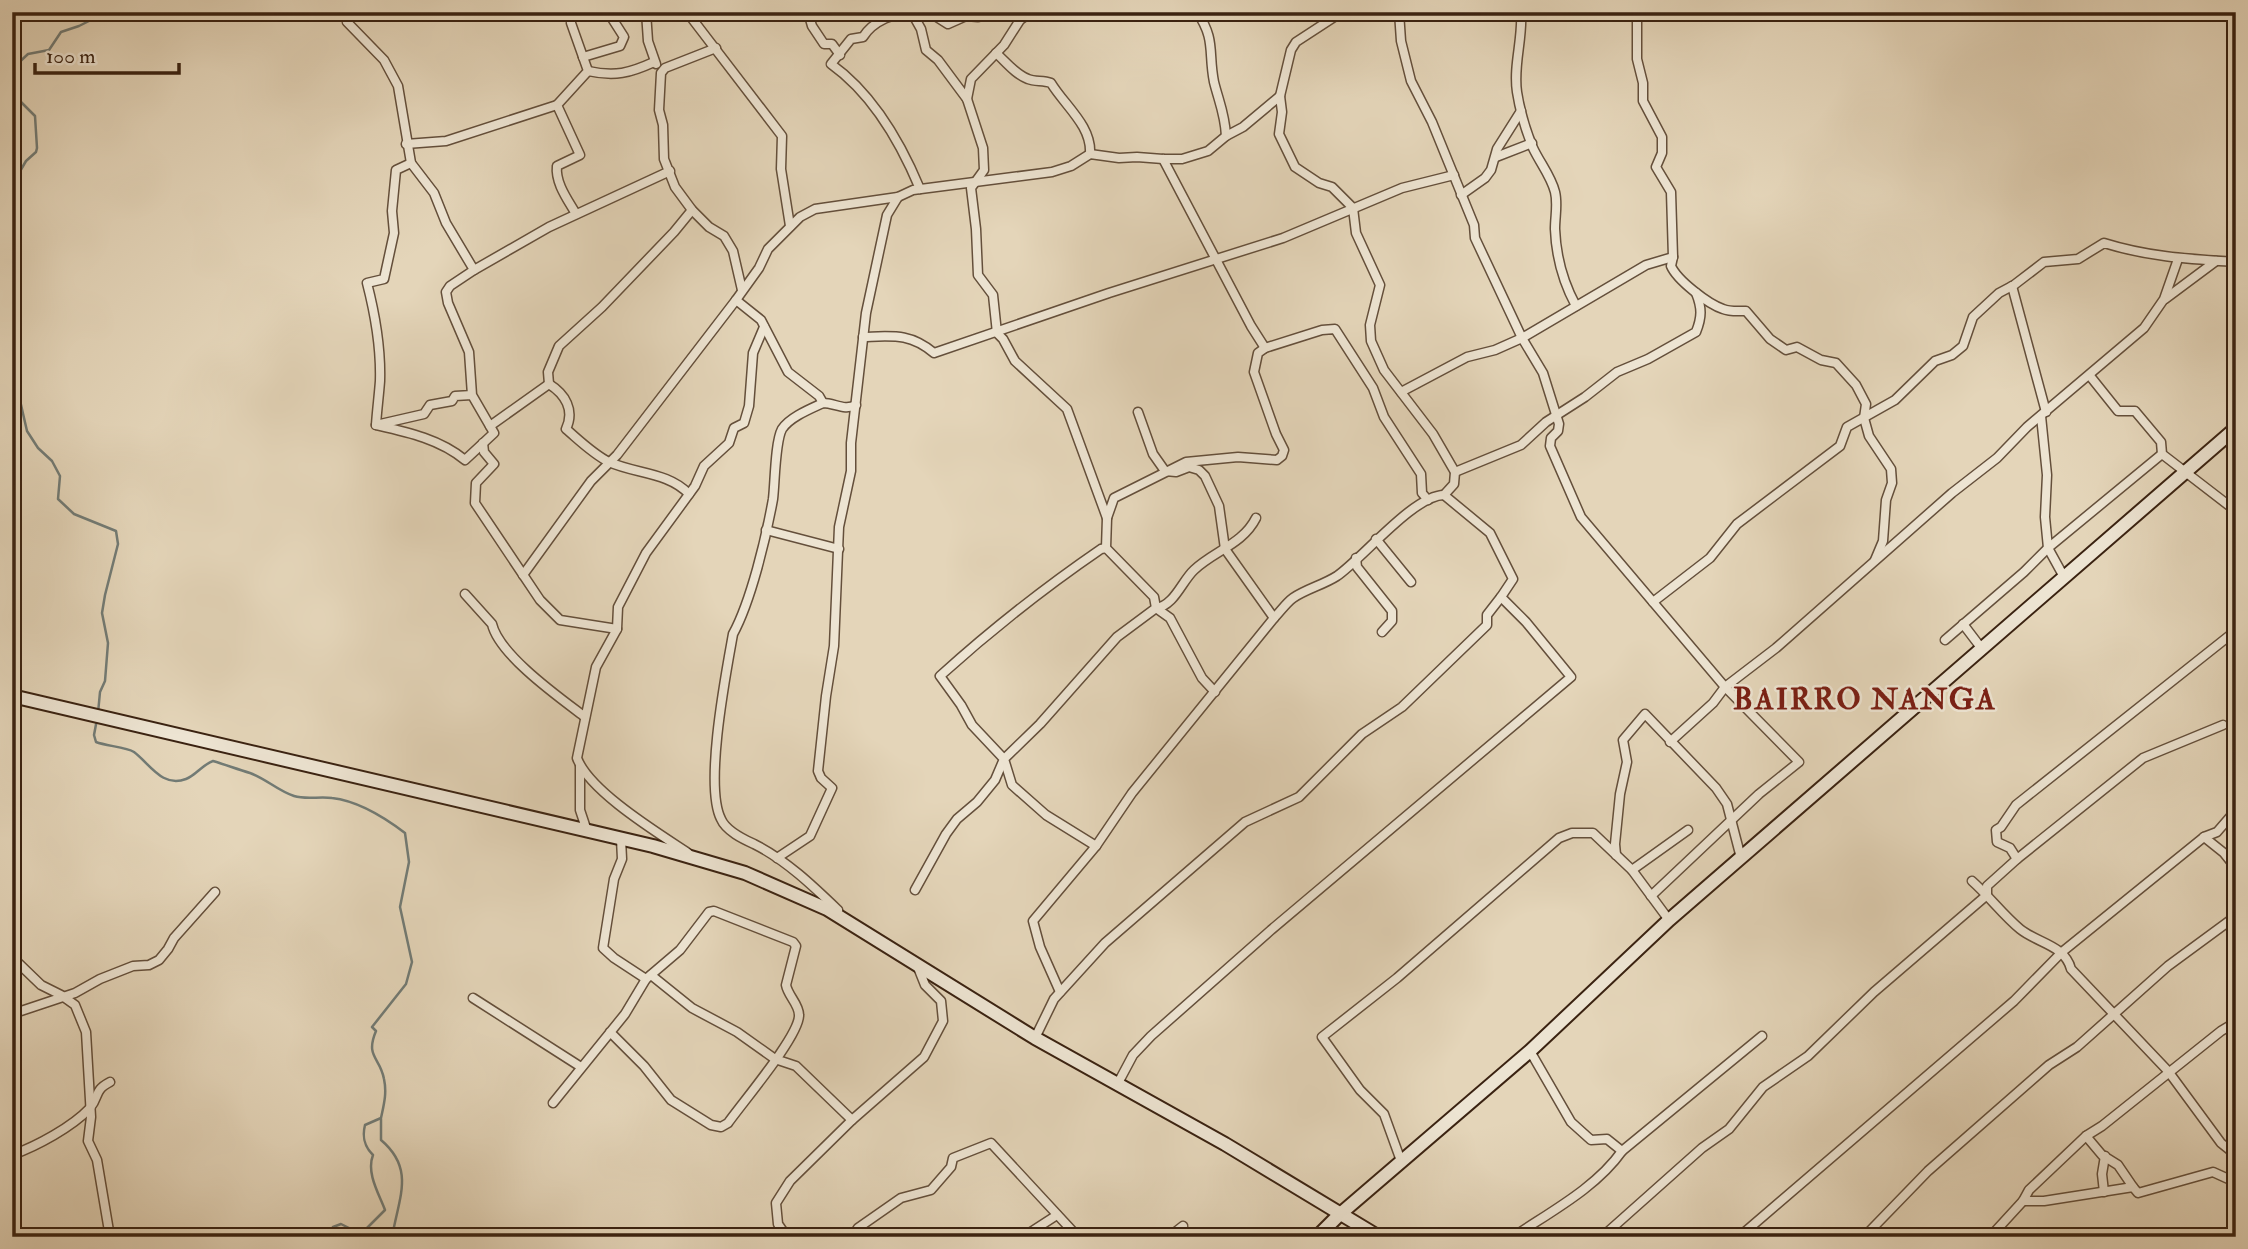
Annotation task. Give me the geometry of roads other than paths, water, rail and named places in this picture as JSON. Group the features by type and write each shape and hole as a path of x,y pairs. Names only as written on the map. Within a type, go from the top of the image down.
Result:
{"main road":[{"path":"1317,1237 1339,1215 1530,1051 1669,920 2236,428"},
{"path":"12,696 621,839 746,873 827,909 1035,1038 1225,1144 1379,1237"}],"street":[{"path":"583,57 620,46 624,37 608,12"},
{"path":"646,12 648,41 654,62 661,73"},
{"path":"687,12 782,136 781,169 790,226"},
{"path":"808,12 818,36 824,44 832,44 840,55"},
{"path":"929,12 948,24 967,16 978,18 983,12"},
{"path":"967,99 971,79 996,53 1020,20 1030,12"},
{"path":"1197,12 1207,27 1212,49 1213,78 1224,112 1226,136"},
{"path":"1060,992 1033,921 1096,846 1132,793 1274,618 1293,599 1337,576 1376,538 1428,500 1444,495 1454,484 1455,472 1433,434 1384,370 1371,341 1370,324 1380,285 1356,233 1353,208 1332,187 1319,183 1295,167 1279,134 1282,112 1280,96 1291,50 1296,42 1342,12"},
{"path":"1399,12 1401,41 1411,81 1454,175 1474,225 1475,238 1522,338 1543,373 1558,431 1551,438 1550,446 1581,517 1725,687 1799,762 1759,794 1651,896"},
{"path":"1521,12 1522,30 1515,74 1521,111 1531,143 1555,193 1558,254 1569,293 1576,306"},
{"path":"1636,12 1636,59 1643,82 1643,101 1662,137 1662,153 1656,167 1671,192 1671,266 1674,273 1695,291 1726,311 1746,311 1770,339 1786,350 1797,347 1821,360 1836,363 1856,385 1866,404 1864,418 1869,436 1891,469 1892,483 1886,499 1882,541 1875,561"},
{"path":"920,189 902,150 868,96 852,79 831,64 851,39 863,37 873,25 904,13 912,13 916,18 926,50 938,60 967,99 983,148 984,170 971,188 978,275 993,295 997,333 1015,361 1067,409 1107,518"},
{"path":"346,22 384,60 398,86 411,163 434,193 446,223 474,270"},
{"path":"571,23 588,71"},
{"path":"716,48 664,68 661,73 659,110 663,125 664,159 676,187 692,210 709,227 724,236 733,251 743,290"},
{"path":"996,53 1012,69 1030,80 1051,83 1082,123 1088,136 1090,154"},
{"path":"588,71 606,75 634,72 654,62"},
{"path":"406,145 446,141 557,105 588,71"},
{"path":"523,575 591,481 626,444 736,300 759,268 768,248 790,226 815,209 898,197 920,189 1052,172 1070,166 1090,154 1119,158 1182,159 1209,151 1280,96"},
{"path":"557,105 580,155 557,166 556,171 562,190 576,214"},
{"path":"1461,195 1485,178 1491,170 1497,149 1521,111"},
{"path":"1496,157 1531,143"},
{"path":"1163,159 1245,316 1265,348"},
{"path":"376,425 379,360 377,329 367,283 384,279 394,233 392,211 396,170 411,163"},
{"path":"376,425 439,443 465,460 494,433 472,395 469,352 448,303 446,292 450,286 511,247 670,171"},
{"path":"863,337 905,336 924,345 934,354 1109,293 1283,238 1402,188 1454,175"},
{"path":"777,859 810,836 832,788 821,778 818,771 834,646 839,527 851,471 866,313 887,215 898,197"},
{"path":"549,384 548,372 559,346 602,307 692,210"},
{"path":"1653,602 1710,558 1737,524 1840,446 1847,428 1895,400 1935,360 1952,355 1963,346 1973,317 1999,293 2044,262 2078,259 2104,243 2135,253 2178,259 2236,262"},
{"path":"1401,392 1467,357 1495,350 1522,338 1646,265 1673,257"},
{"path":"1670,742 1713,703 1725,687 1776,648 2144,328 2164,299 2178,259"},
{"path":"2164,299 2216,261"},
{"path":"2012,286 2039,381 2047,475 2045,517 2048,548 2064,577"},
{"path":"1455,472 1521,444 1556,415 1586,397 1617,372 1648,359 1696,332 1701,319 1701,305 1695,291"},
{"path":"736,300 761,320 788,372 819,396 822,402"},
{"path":"587,831 580,810 580,766 577,758 596,667 617,629 618,607 646,553 689,494 704,466 729,443 734,428 744,424 749,406 753,353 764,327"},
{"path":"1215,692 1202,678 1170,618 1156,608 1154,597 1106,548 1107,518 1114,498 1186,461 1238,457 1277,460 1282,456 1283,444 1276,434 1254,372 1258,353 1265,348 1322,330 1335,329 1373,388 1384,417 1421,474 1422,493 1428,500"},
{"path":"2090,376 2118,411 2135,411 2161,442 2162,454 2236,512"},
{"path":"490,426 549,384"},
{"path":"549,384 560,391 570,409 566,429 610,462 668,480 681,486 689,494"},
{"path":"376,425 424,414 430,405 452,401 455,396 472,395"},
{"path":"849,923 767,850 737,835 721,820 714,767 733,634 741,618 766,530 773,499 781,430 790,421 822,402 850,408 856,405"},
{"path":"1138,412 1153,454 1164,471"},
{"path":"483,443 484,452 494,464 476,483 475,503 540,600 560,620 617,629"},
{"path":"1945,640 2048,548 2162,454"},
{"path":"1164,471 1176,472 1189,467 1199,470 1205,476 1219,506 1225,549 1274,618"},
{"path":"1035,1038 1060,992 1105,943 1245,822 1299,797 1362,734 1402,707 1487,625 1487,615 1513,579 1490,533 1444,495"},
{"path":"915,890 946,834 995,780 1003,759 1040,724 1117,637 1167,603 1194,570 1241,538 1256,517"},
{"path":"766,530 839,549"},
{"path":"1376,538 1411,582"},
{"path":"1096,846 1046,815 1012,785 1003,759 972,725 940,676 989,632 1053,581 1106,548"},
{"path":"1356,558 1357,567 1392,611 1392,621 1382,632"},
{"path":"465,594 492,624 493,631 514,657 585,718"},
{"path":"1117,1085 1133,1055 1151,1036 1282,921 1572,677 1501,597"},
{"path":"1963,624 1982,649"},
{"path":"2017,859 2010,848 1997,842 1996,830 2016,805 2234,632"},
{"path":"1616,855 1620,794 1627,762 1623,740 1645,714 1716,788 1727,804 1741,858"},
{"path":"1602,1237 1702,1148 1730,1129 1763,1087 1808,1056 1874,992 1987,895 1987,886 2017,859 2143,758 2223,725"},
{"path":"580,766 631,815 696,858"},
{"path":"567,826 580,810"},
{"path":"1739,1237 2014,1000 2062,952 2204,837 2217,832 2236,810"},
{"path":"1632,870 1688,830"},
{"path":"1401,1161 1384,1114 1360,1090 1322,1037 1397,978 1559,838 1572,833 1593,833 1632,870 1669,920"},
{"path":"2204,837 2236,867"},
{"path":"621,839 622,859 614,879 603,948 614,958 649,977 692,1008 737,1032 775,1059 796,1066 852,1120"},
{"path":"1972,881 2020,929 2062,952 2071,969 2168,1071 2221,1143 2236,1155"},
{"path":"12,1014 64,996 133,966 149,965 159,960 174,938 215,891"},
{"path":"553,1103 625,1013 649,977 680,950 711,911 793,942 796,946 786,985 799,1011 798,1020 786,1045 728,1123 721,1127 711,1125 671,1100 644,1066 610,1032"},
{"path":"1864,1237 1928,1171 2049,1065 2077,1047 2168,966 2236,916"},
{"path":"12,957 41,985 64,996 75,1005 86,1032 90,1107 88,1141 97,1160 110,1237"},
{"path":"787,1237 778,1224 776,1203 790,1181 852,1120 925,1057 943,1021 942,1001 925,985 917,965"},
{"path":"472,998 581,1067"},
{"path":"1990,1237 2023,1201 2029,1190 2086,1136 2102,1126 2168,1071 2236,1022"},
{"path":"1513,1237 1612,1165 1622,1152 1762,1036"},
{"path":"1530,1051 1571,1122 1591,1140 1607,1139 1622,1152"},
{"path":"12,1155 64,1129 90,1107 99,1088 110,1083"},
{"path":"2086,1136 2118,1165 2138,1193 2213,1172 2235,1181"},
{"path":"852,1237 858,1228 901,1198 931,1190 951,1167 953,1158 991,1143 1078,1237"},
{"path":"2104,1192 2102,1174 2105,1156"},
{"path":"2023,1201 2044,1201 2133,1188"},
{"path":"1023,1237 1057,1216"},
{"path":"1169,1237 1183,1226"}],"waterway":[{"path":"12,69 28,54 49,50 61,32 79,26 101,15 101,12"},
{"path":"12,93 35,116 37,148 12,185"},
{"path":"12,381 16,383 27,431 38,448 52,461 60,476 58,499 74,514 116,531 118,544 102,613 108,643 105,681 100,692 98,713"},
{"path":"97,719 94,735 96,742 134,752 163,778 178,781 186,779 213,761 256,775 294,796 352,802 405,833 409,862 400,907 412,962 406,984 372,1027 376,1031 373,1052 382,1072 385,1094 381,1118 365,1125 364,1133 364,1141 373,1155 371,1169 374,1183 385,1210 361,1234 341,1224 333,1227 327,1237"},
{"path":"381,1119 381,1140 398,1161 401,1172 401,1194 394,1237"}],"district":[{"name":"BAIRRO NANGA","path":"1865,699"}]}
